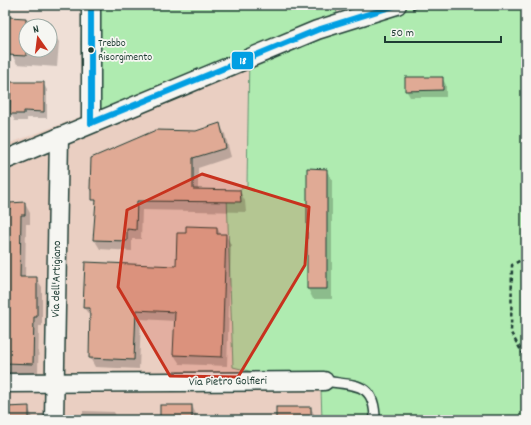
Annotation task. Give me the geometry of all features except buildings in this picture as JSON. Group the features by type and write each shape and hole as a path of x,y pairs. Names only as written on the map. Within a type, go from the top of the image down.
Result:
{"street":[{"path":"91,5 91,123"},
{"path":"5,160 317,30 398,5"},
{"name":"Via dell'Artigiano","path":"54,420 59,137"},
{"name":"Via Pietro Golfieri","path":"5,383 55,384 324,381"}],"lane":[{"name":"Via Pietro Golfieri","path":"324,381 362,388 369,392 373,399 375,420"}],"path":[{"path":"526,261 521,260 512,265 511,332 526,359"}],"highlighted area":[{"path":"202,174 309,207 305,265 238,377 170,376 118,287 127,210"}],"shaded area":[{"path":"249,54 247,186 321,389 322,420 5,420 5,145"}],"green space":[{"path":"82,5 335,5 339,21 386,5 526,5 526,420 322,420 321,389 233,367 227,196 247,186 249,54 109,113 83,115 81,44"}],"transit line":[{"name":"18","path":"91,5 91,123"},
{"name":"18","path":"91,123 317,30 397,5"}],"place":[{"name":"Trebbo Risorgimento","path":"91,50"}]}
